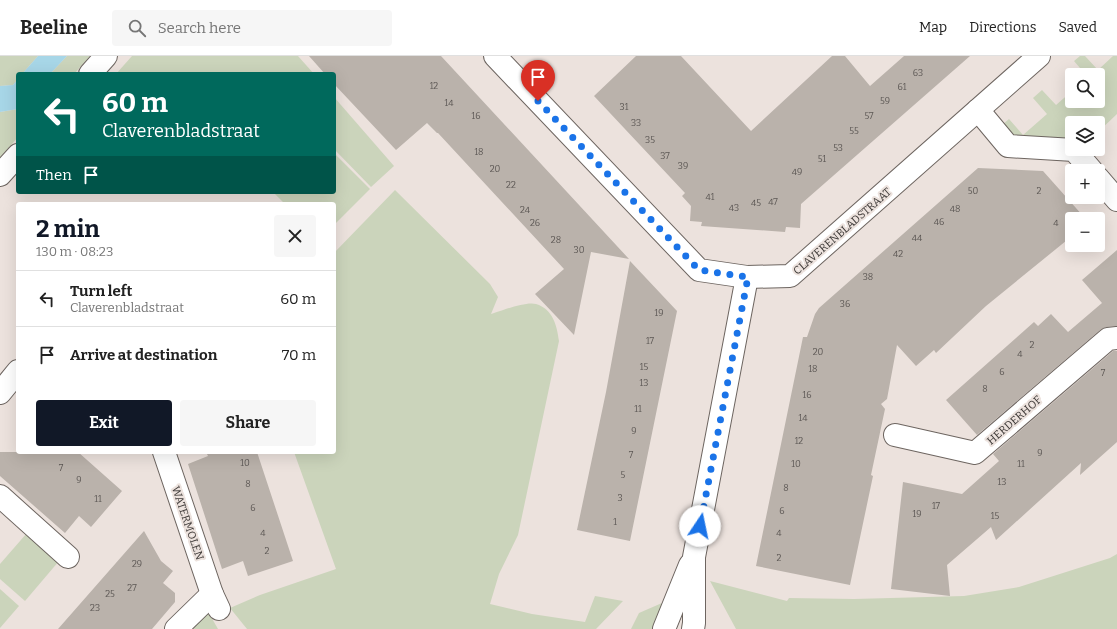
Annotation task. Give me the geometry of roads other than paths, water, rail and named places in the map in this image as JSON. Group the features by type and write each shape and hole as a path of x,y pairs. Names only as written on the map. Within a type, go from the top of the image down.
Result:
{"street":[{"path":"92,72 106,56"},
{"name":"CLAVERENBLADSTRAAT","path":"496,56 699,270 748,277 790,276 1037,57"},
{"path":"978,110 1008,146 1074,150 1086,164"},
{"path":"0,175 16,157"},
{"path":"1105,186 1117,200"},
{"path":"693,629 694,557 748,277"},
{"name":"HERDERHOF","path":"895,435 975,453 1108,339 1117,338"},
{"path":"0,393 16,373"},
{"name":"WATERMOLEN","path":"165,454 215,601 176,629"},
{"path":"0,496 68,557"},
{"path":"664,629 668,616 694,557"}],"water":[{"path":"38,56 67,56 52,72 24,72"},
{"path":"16,81 16,109 0,112 0,86 13,85"}]}
